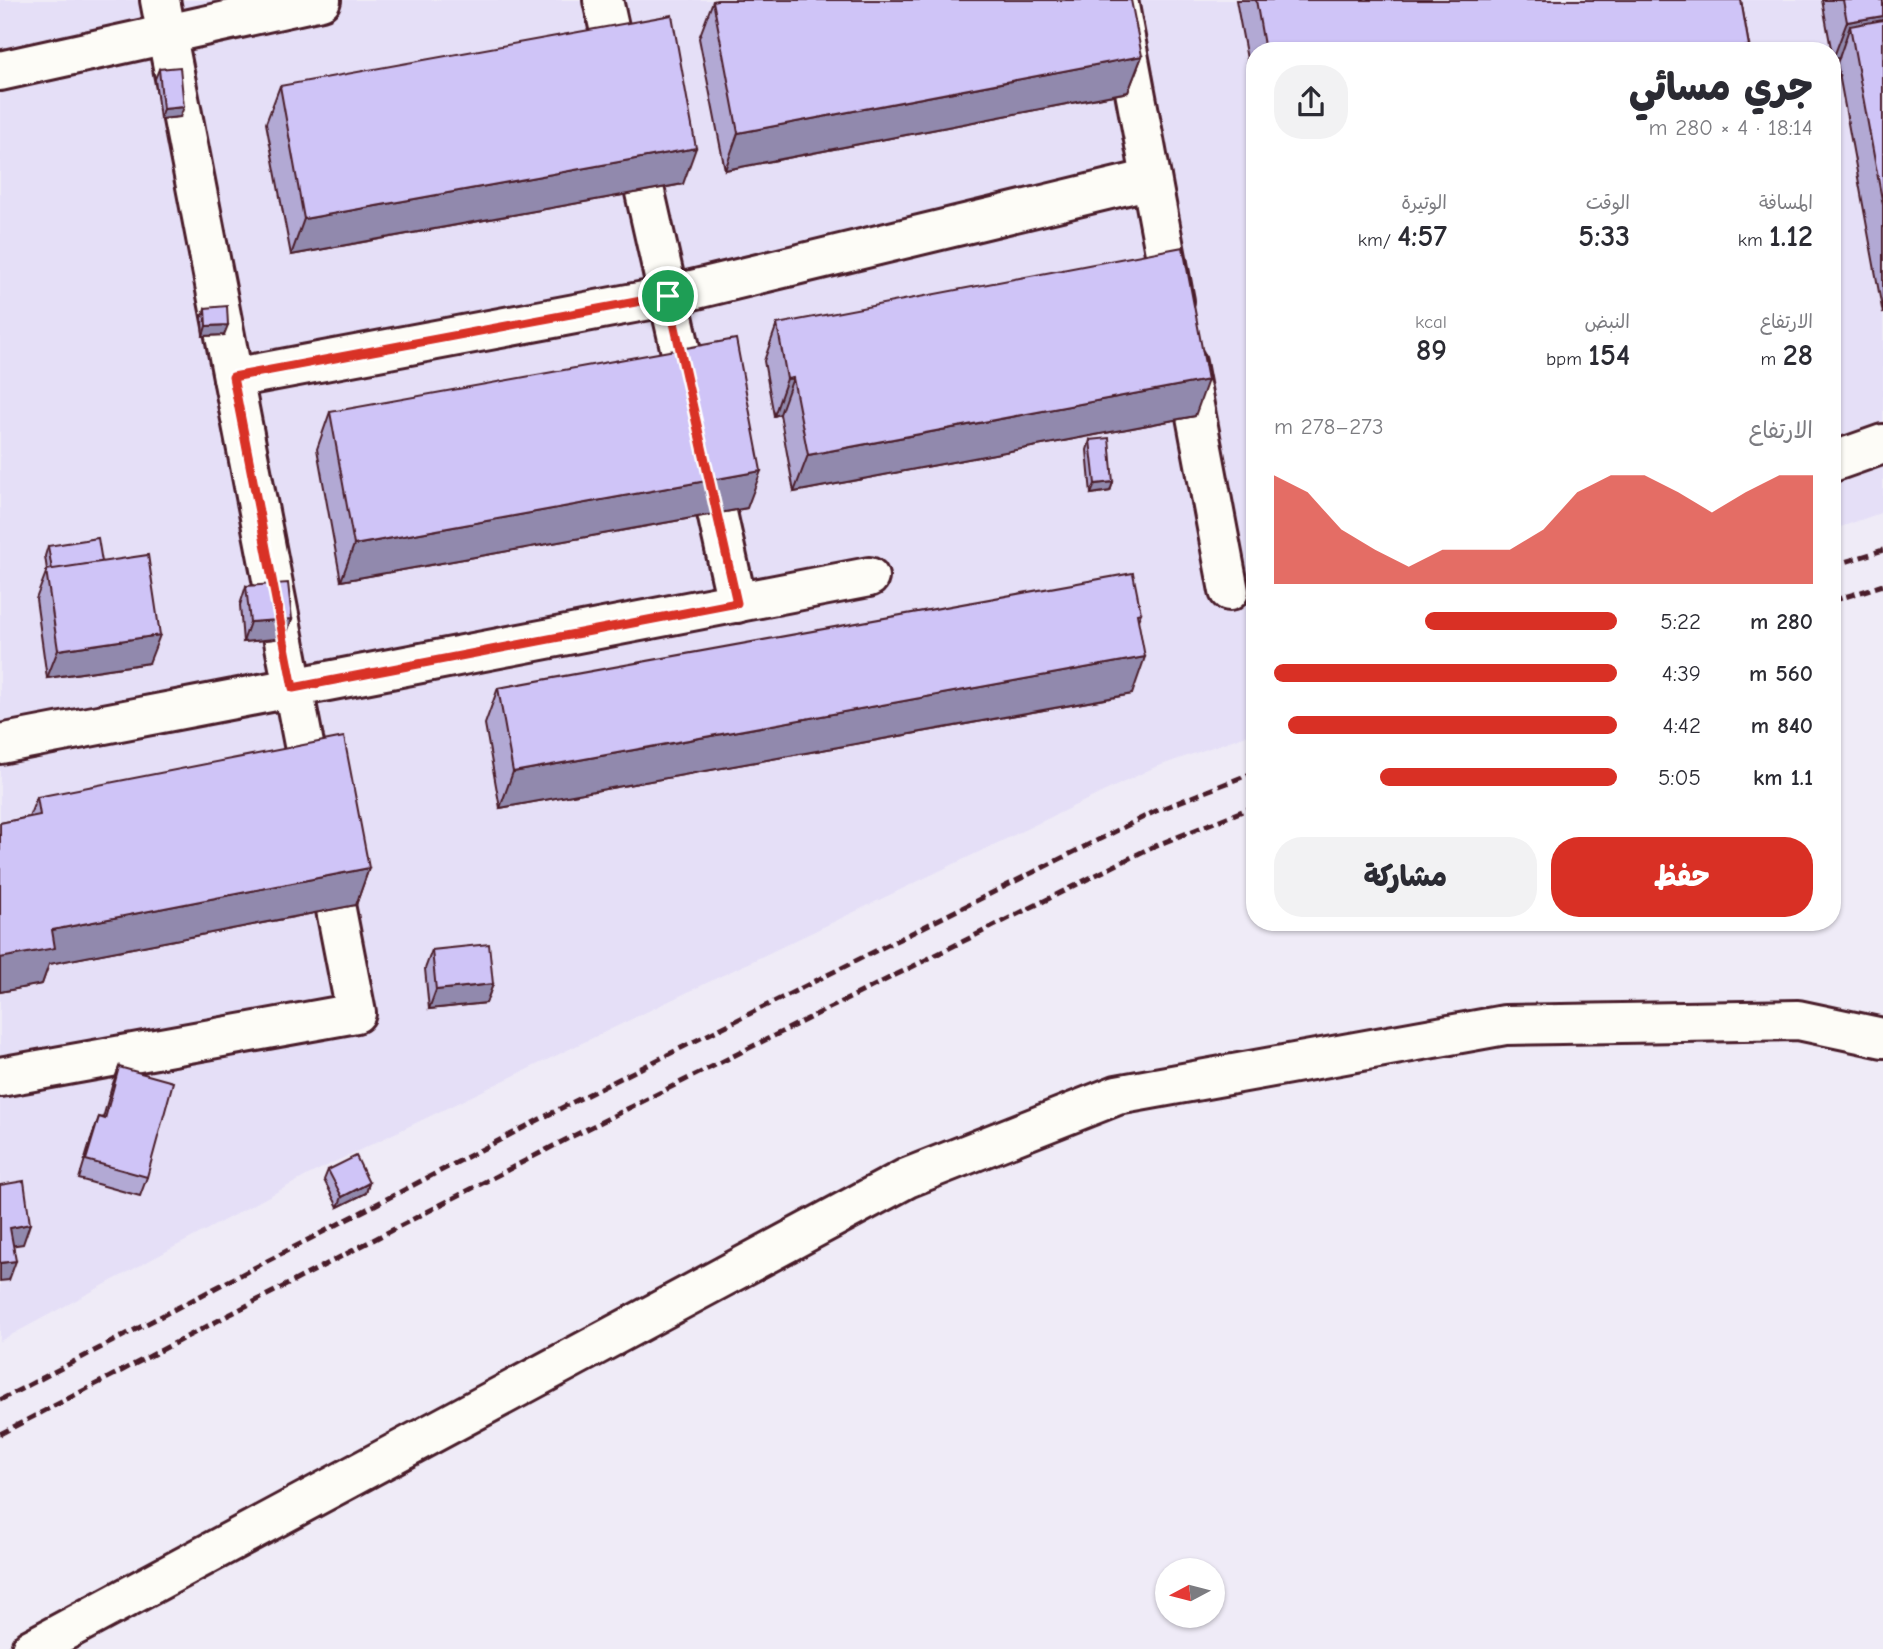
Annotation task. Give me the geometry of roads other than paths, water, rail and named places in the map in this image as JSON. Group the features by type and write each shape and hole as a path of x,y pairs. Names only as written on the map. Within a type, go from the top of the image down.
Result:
{"street":[{"path":"0,71 164,17 321,0"},
{"path":"603,0 737,603"},
{"path":"1118,0 1228,591"},
{"path":"0,1077 356,1013 164,17"},
{"path":"233,377 668,296 1152,179"},
{"path":"1841,459 1883,444"},
{"path":"0,744 869,577"},
{"path":"31,1649 907,1178 1117,1095 1505,1025 1798,1020 1883,1038"}],"railway":[{"path":"1841,563 1883,550"},
{"path":"1841,598 1883,585"},
{"path":"0,1400 571,1103 1156,811 1246,776"},
{"path":"0,1434 569,1138 1152,847 1246,810"}]}
